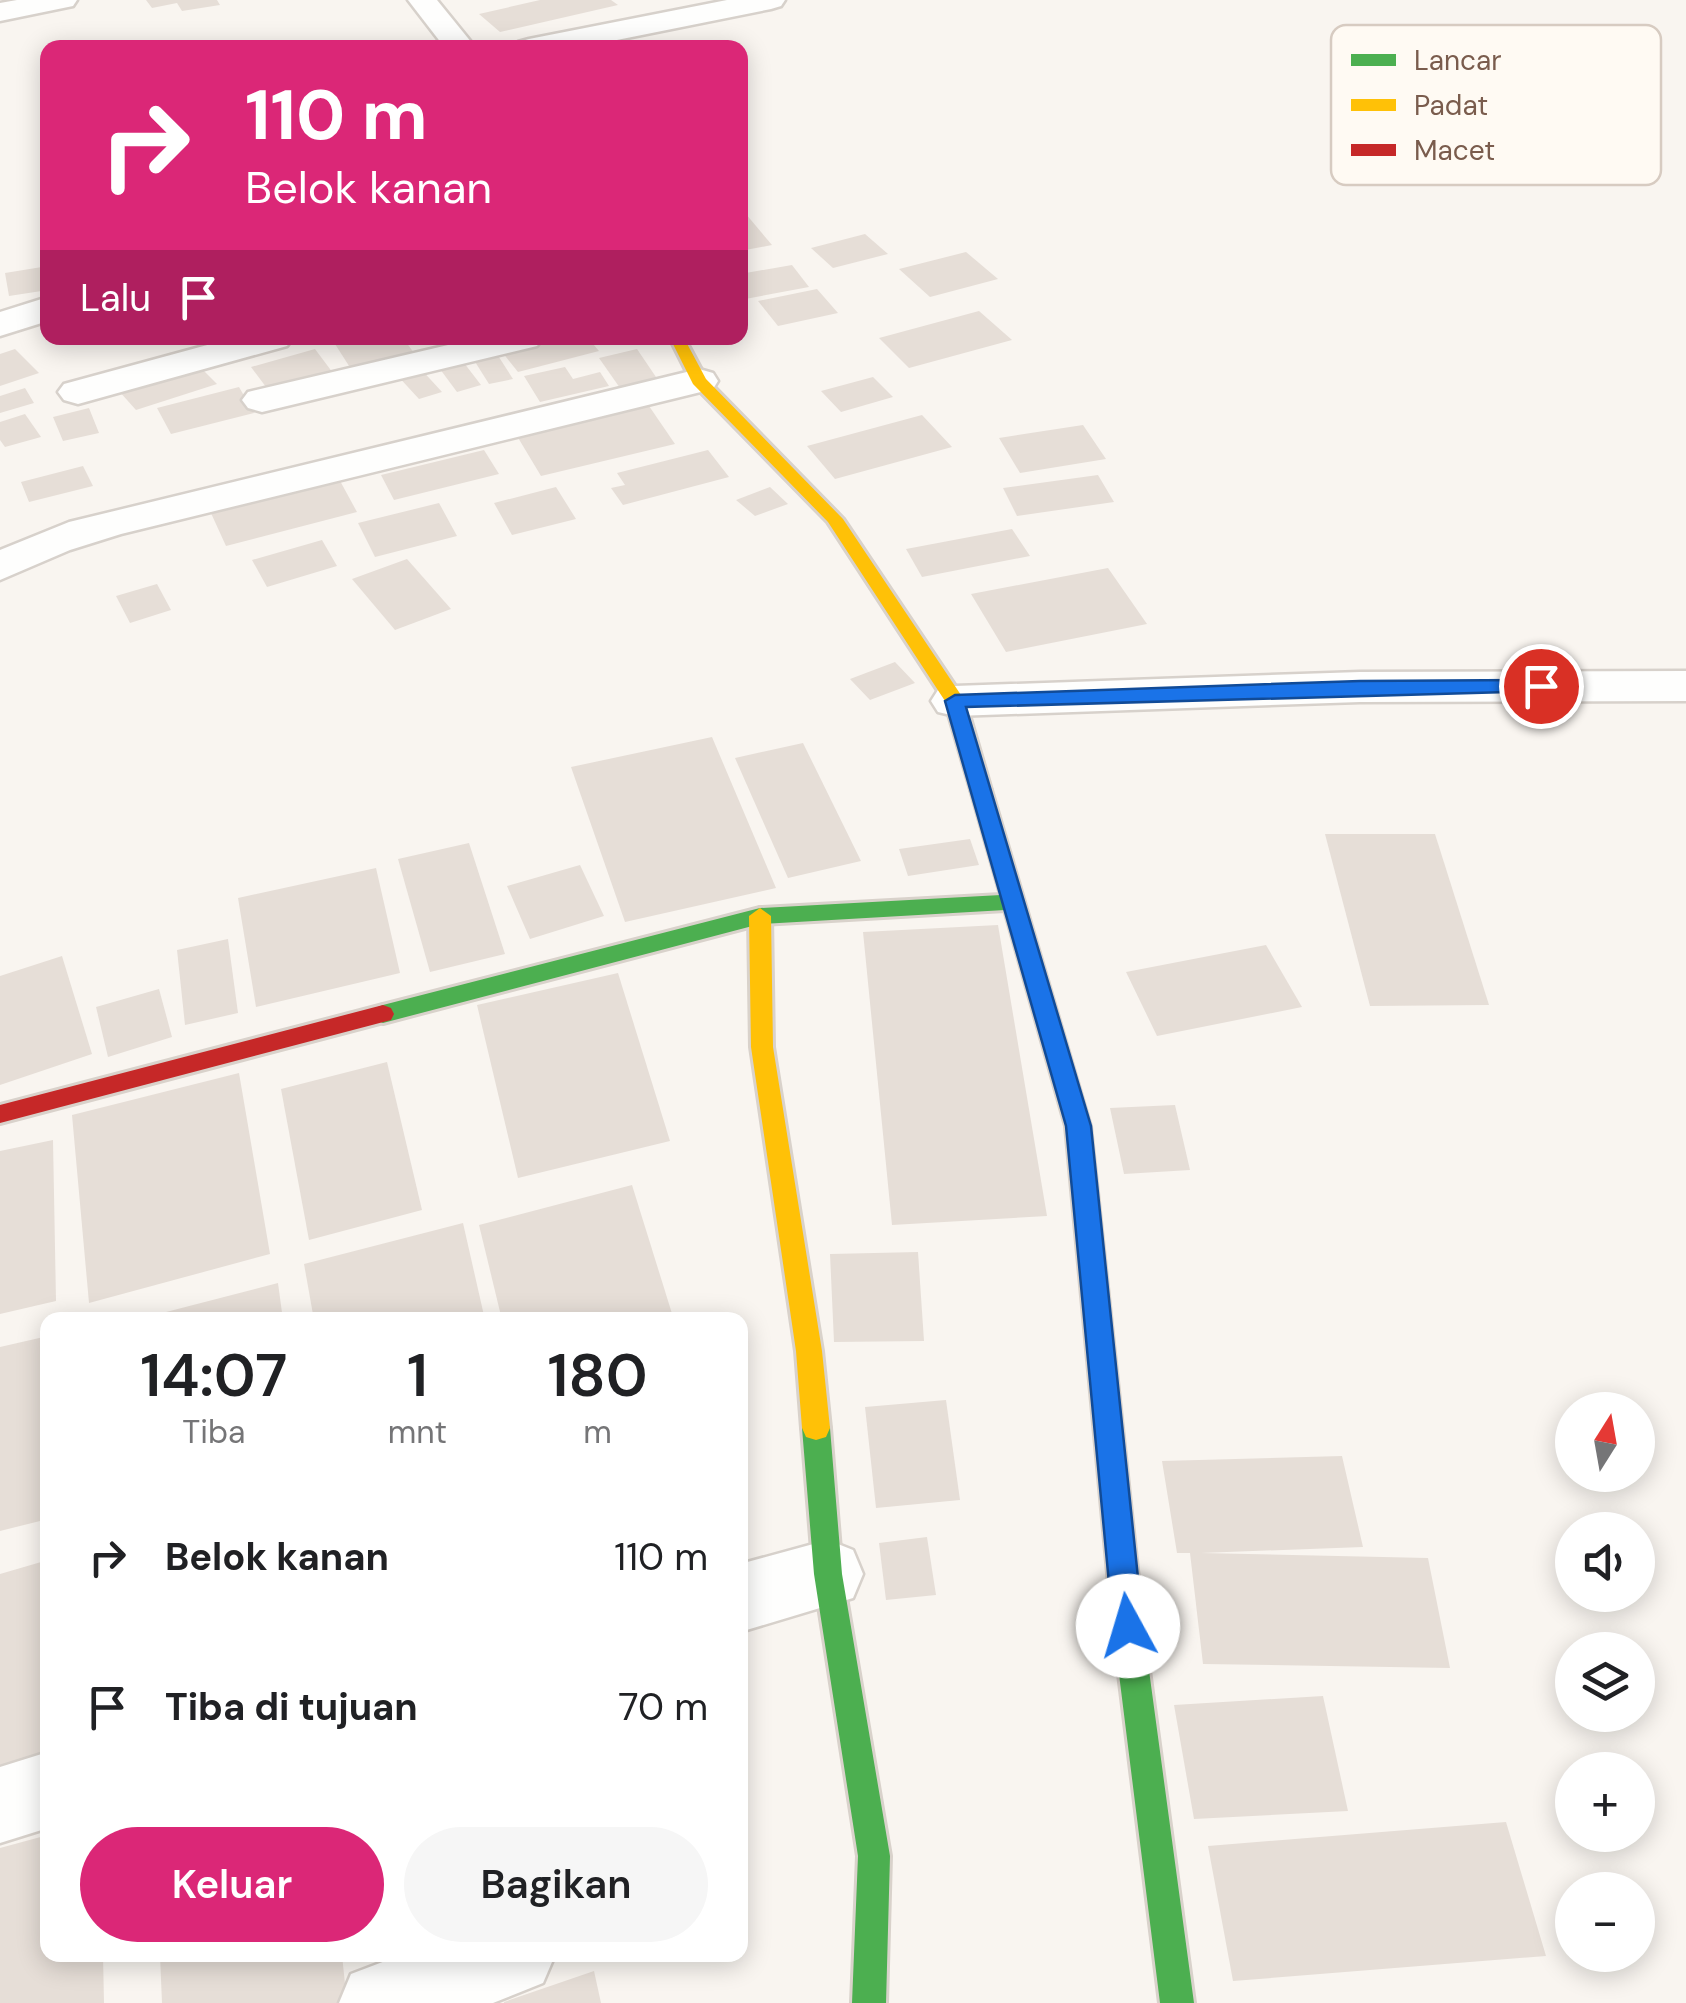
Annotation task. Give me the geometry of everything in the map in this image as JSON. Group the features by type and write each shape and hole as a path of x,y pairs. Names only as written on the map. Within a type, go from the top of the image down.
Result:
{"street":[{"path":"0,12 63,0"},
{"path":"422,0 455,40"},
{"path":"569,40 771,0"},
{"path":"0,325 40,311"},
{"path":"78,392 249,345"},
{"path":"262,400 494,345"},
{"path":"681,345 700,381 834,519 955,701 1078,1126 1128,1626 1177,2003"},
{"path":"0,567 34,547 84,529 195,506 700,381"},
{"path":"955,701 1360,687 1686,686"},
{"path":"0,1114 760,916 1013,902"},
{"path":"760,916 762,1047 809,1352 828,1574 874,1856 868,2003"},
{"path":"748,1596 828,1574"},
{"path":"0,1805 40,1792"},
{"path":"380,2003 494,1962"}],"building":[{"path":"146,0 217,0 220,5 182,11 177,3 152,8"},
{"path":"540,0 611,0 618,5 500,32 479,14"},
{"path":"748,216 772,245 748,250"},
{"path":"865,234 888,254 833,268 811,248"},
{"path":"966,252 998,279 930,297 899,269"},
{"path":"792,265 809,287 748,298 748,273"},
{"path":"40,267 40,291 9,296 5,273"},
{"path":"817,289 838,313 778,326 758,301"},
{"path":"979,311 1012,340 909,368 879,338"},
{"path":"336,345 408,345 414,353 351,369"},
{"path":"530,345 594,345 599,351 518,372 502,352"},
{"path":"15,349 39,373 0,386 0,354"},
{"path":"315,349 333,373 269,391 251,367"},
{"path":"637,349 658,380 620,388 599,358"},
{"path":"495,351 513,379 489,384 472,357"},
{"path":"461,359 481,385 457,392 437,365"},
{"path":"198,365 217,384 136,410 119,391"},
{"path":"419,367 442,392 419,399 396,374"},
{"path":"565,367 573,379 600,372 609,386 540,402 524,376"},
{"path":"873,377 893,397 841,412 821,391"},
{"path":"239,387 254,413 171,434 157,408"},
{"path":"25,388 34,403 0,413 0,396"},
{"path":"649,406 675,444 541,476 517,436"},
{"path":"89,408 99,433 63,441 53,417"},
{"path":"25,414 41,437 5,447 0,440 0,422"},
{"path":"922,415 952,447 835,479 807,446"},
{"path":"1083,425 1106,459 1020,473 999,438"},
{"path":"484,450 499,474 394,500 381,475"},
{"path":"708,450 729,477 623,505 611,488 625,485 617,473"},
{"path":"83,466 93,486 29,502 21,482"},
{"path":"1098,475 1114,502 1017,516 1003,488"},
{"path":"339,479 357,512 226,546 210,511"},
{"path":"556,487 576,519 512,535 494,503"},
{"path":"770,487 788,504 755,516 736,500"},
{"path":"439,503 457,536 375,557 358,523"},
{"path":"1012,529 1030,556 922,577 906,549"},
{"path":"322,540 337,566 267,587 252,560"},
{"path":"407,559 451,609 395,630 352,579"},
{"path":"1108,568 1147,624 1006,652 971,594"},
{"path":"157,584 171,610 130,623 116,596"},
{"path":"895,662 915,683 870,700 850,679"},
{"path":"712,737 776,888 625,922 571,767"},
{"path":"803,743 861,861 788,878 735,758"},
{"path":"1325,834 1435,834 1489,1005 1370,1006"},
{"path":"970,839 979,865 908,876 899,849"},
{"path":"469,843 505,954 430,972 398,859"},
{"path":"580,865 604,916 530,939 507,886"},
{"path":"376,868 400,973 256,1007 238,898"},
{"path":"998,925 1047,1216 892,1225 863,932"},
{"path":"228,939 238,1013 185,1025 177,950"},
{"path":"1266,945 1302,1007 1157,1036 1126,972"},
{"path":"62,956 92,1054 0,1085 0,976"},
{"path":"618,973 670,1141 518,1178 477,1005"},
{"path":"159,989 172,1037 108,1057 96,1007"},
{"path":"387,1062 422,1210 309,1240 281,1089"},
{"path":"239,1073 270,1254 89,1303 72,1115"},
{"path":"1175,1105 1190,1170 1124,1174 1110,1108"},
{"path":"53,1140 56,1301 0,1314 0,1151"},
{"path":"632,1185 672,1312 500,1312 479,1225"},
{"path":"463,1223 483,1312 313,1312 304,1264"},
{"path":"918,1252 924,1341 834,1342 830,1254"},
{"path":"278,1283 282,1312 166,1312"},
{"path":"40,1338 40,1521 0,1531 0,1347"},
{"path":"946,1400 960,1500 876,1508 865,1407"},
{"path":"1342,1456 1363,1547 1201,1553 1428,1558 1450,1668 1203,1664 1190,1553 1177,1553 1162,1461"},
{"path":"927,1537 936,1595 886,1600 879,1543"},
{"path":"40,1562 40,1792 0,1805 0,1574"},
{"path":"1323,1696 1348,1811 1194,1819 1174,1705"},
{"path":"1506,1822 1546,1956 1233,1981 1208,1846"},
{"path":"40,1837 40,1962 103,1962 104,2003 0,2003 0,1848"},
{"path":"160,1962 343,1962 347,2003 162,2003"},
{"path":"594,1971 601,2003 504,2003 504,2002"}],"traffic: fast":[{"path":"981,790 1078,1126 1128,1626 1177,2003"},
{"path":"383,1014 760,916 1013,902"},
{"path":"816,1428 828,1574 874,1856 869,2003"}],"traffic: slow":[{"path":"681,345 699,381 834,519 955,701 981,790"},
{"path":"760,916 762,1047 809,1351 816,1428"}],"traffic: jam":[{"path":"0,1114 383,1014"}],"route":[{"path":"1128,1626 1078,1126 955,701 1360,687 1541,686"}]}
